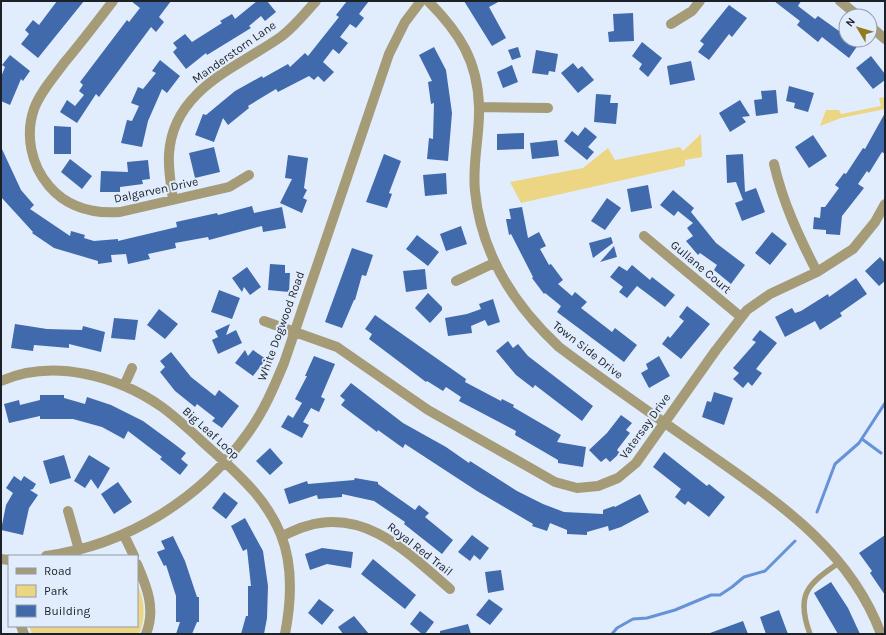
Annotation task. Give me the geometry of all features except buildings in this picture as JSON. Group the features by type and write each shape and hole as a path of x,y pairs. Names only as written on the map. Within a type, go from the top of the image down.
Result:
{"street":[{"name":"Dalgarven Drive","path":"113,1 46,88 34,107 30,130 31,151 37,170 45,182 66,202 79,208 97,212 120,212 229,187 249,175"},
{"name":"Manderstorn Lane","path":"173,200 168,165 170,146 179,118 186,107 196,94 210,81 283,35 316,1"},
{"name":"White Dogwood Road","path":"52,555 79,550 124,535 183,500 224,462 248,433 269,397 284,363 389,54 405,22 422,1"},
{"name":"Town Side Drive","path":"428,1 448,22 467,53 476,78 479,107 474,173 475,192 481,227 494,263 518,303 552,340 620,392 754,486 814,534 840,562 864,598 881,634"},
{"path":"671,24 692,11 700,1"},
{"path":"840,1 848,8"},
{"path":"479,107 548,108"},
{"path":"774,164 778,184 794,227 817,272"},
{"name":"Vatersay Drive","path":"264,321 337,347 414,400 543,477 566,486 588,488 598,486 618,478 636,463 740,317 751,307 770,294 817,272 836,261 864,238 876,222 885,204"},
{"name":"Gullane Court","path":"644,236 740,317"},
{"path":"456,281 494,263"},
{"path":"124,386 132,368"},
{"name":"Big Leaf Loop","path":"2,378 47,371 62,371 91,376 124,386 163,408 224,462 258,495 272,516 282,536 286,556 289,590 284,634"},
{"path":"68,511 79,550"},
{"name":"Royal Red Trail","path":"282,536 307,526 320,523 340,522 365,526 390,540 450,589"},
{"path":"124,535 134,555"},
{"path":"138,566 148,590 151,606 151,618 146,634"}],"lane":[{"path":"810,634 803,608 804,599 814,583 840,562"}],"green space":[{"path":"885,97 885,109 841,118 820,126 826,110 839,110 841,114 881,106 879,98"},
{"path":"701,134 702,157 685,160 685,166 521,203 510,182 583,168 608,148 615,160 680,147 683,151"},
{"path":"138,586 140,590 144,615 139,634 32,634 29,627 138,627"}],"waterway":[{"path":"817,512 835,464 859,443 885,403"},
{"path":"862,439 881,453"},
{"path":"612,634 617,628 633,619 647,618 675,610 711,595 720,595 744,577 765,571 795,541"}]}
